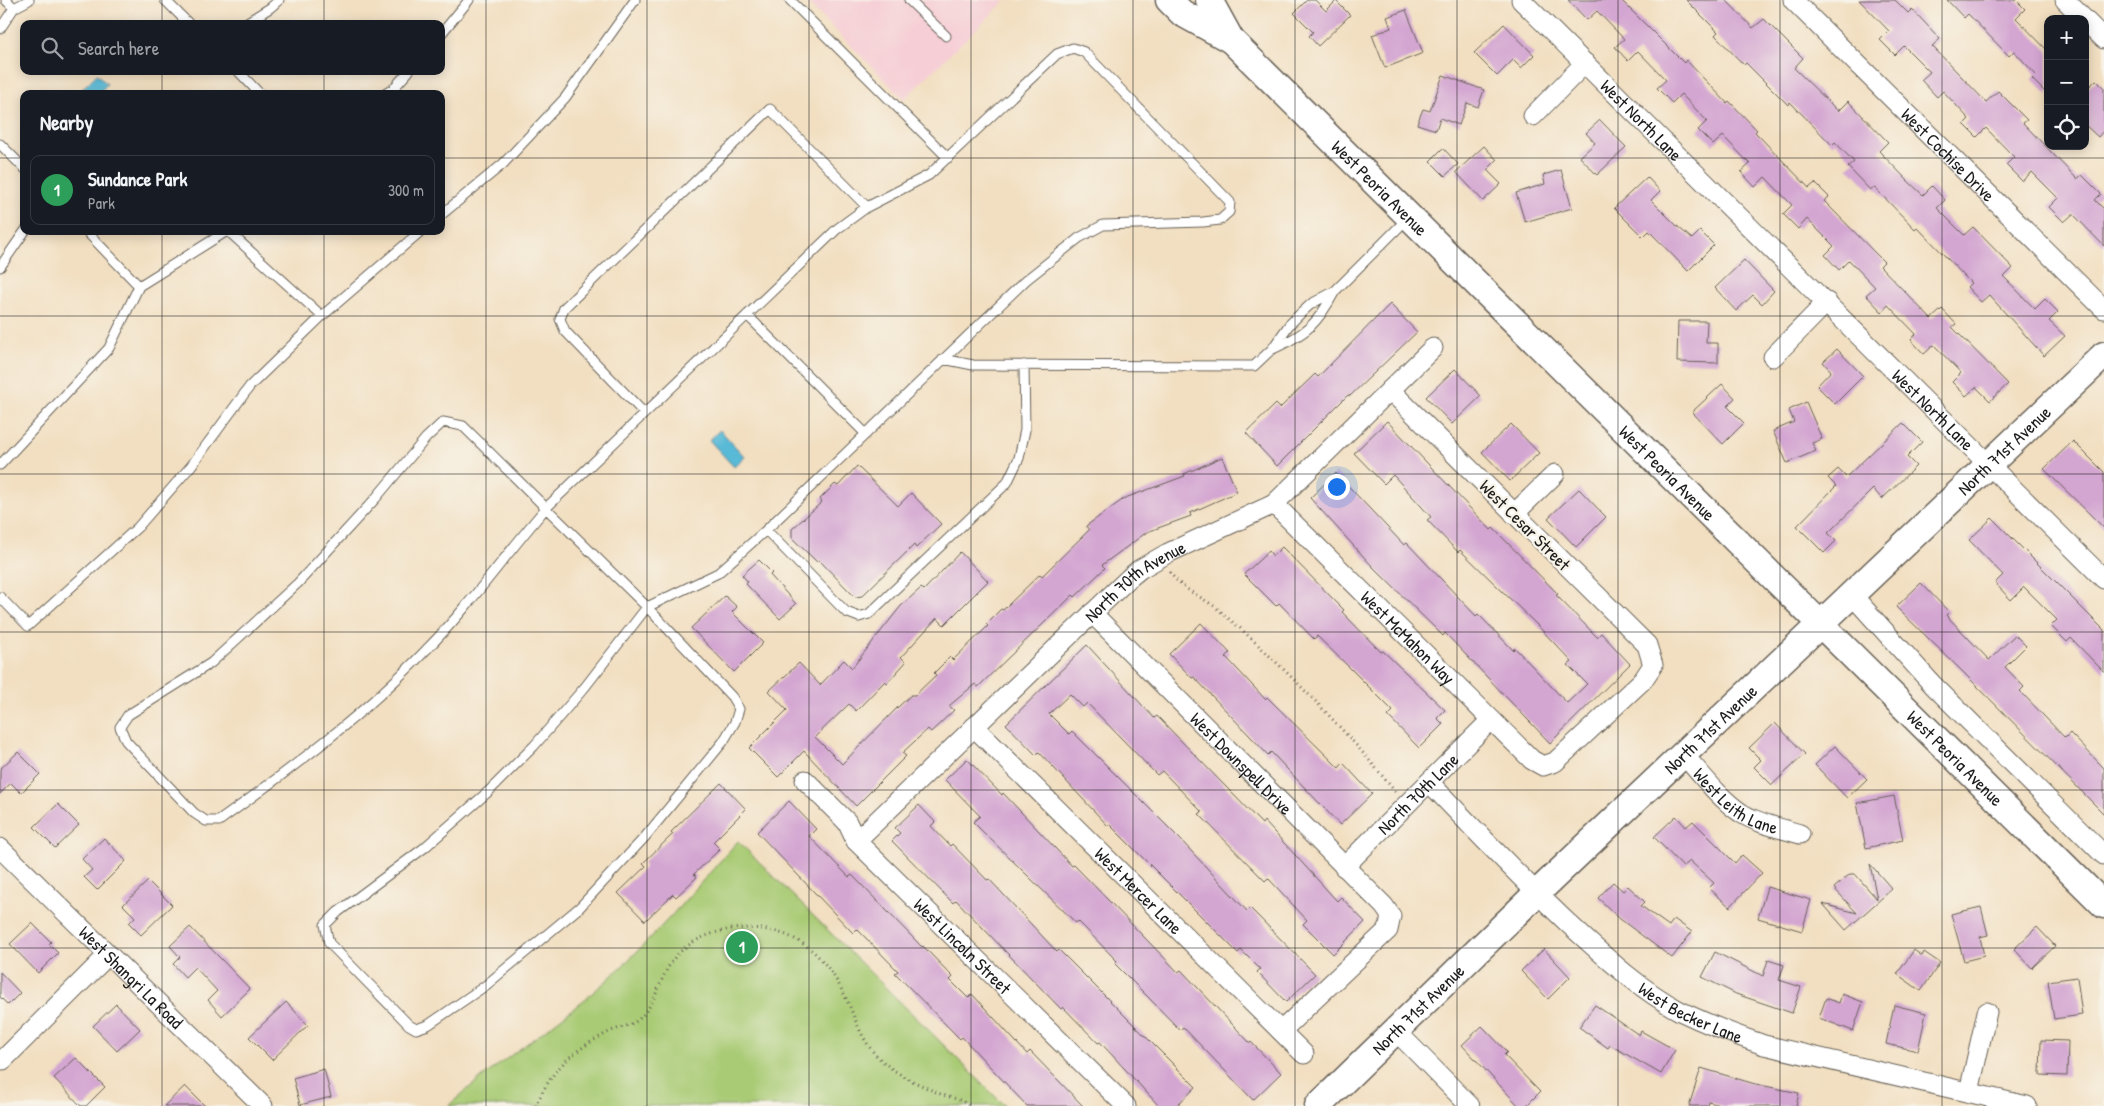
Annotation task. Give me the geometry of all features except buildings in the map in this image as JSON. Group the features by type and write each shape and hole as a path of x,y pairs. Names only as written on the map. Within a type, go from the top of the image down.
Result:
{"main road":[{"name":"West Peoria Avenue","path":"1169,0 1182,13 1231,40 2104,905"},
{"name":"West Peoria Avenue","path":"1209,0 1231,40"},
{"name":"North 71st Avenue","path":"1318,1106 1537,893 2104,355"}],"street":[{"name":"West North Lane","path":"1521,0 2104,579"},
{"name":"West Cochise Drive","path":"1793,0 2104,309"},
{"path":"2065,0 2079,15"},
{"path":"2089,25 2104,39"},
{"path":"1534,116 1585,64"},
{"path":"1773,357 1827,302"},
{"name":"North 70th Avenue","path":"856,841 1140,569 1161,557 1274,504 1433,348"},
{"name":"West Cesar Street","path":"1390,390 1647,645 1652,664 1643,680 1555,762 1543,766"},
{"path":"1514,514 1556,474"},
{"name":"West McMahon Way","path":"1274,504 1532,760 1543,766"},
{"name":"West Peoria Avenue","path":"1852,595 1933,685 2104,855"},
{"name":"West Downspell Drive","path":"1092,613 1384,906 1391,916 1388,930 1281,1031"},
{"name":"North 70th Lane","path":"1344,867 1491,720"},
{"name":"West Mercer Lane","path":"974,727 1304,1054"},
{"name":"West Leith Lane","path":"1683,754 1723,797 1742,813 1767,824 1800,834"},
{"name":"West Lincoln Street","path":"806,780 847,822 856,841 1126,1106"},
{"name":"West Becker Lane","path":"1429,782 1537,893 1603,955 1630,978 1679,1010 1764,1045 2027,1106"},
{"name":"West Shangri La Road","path":"0,848 263,1106"},
{"path":"3,1060 108,955"},
{"path":"1969,1092 1987,1012"},
{"path":"1396,1031 1470,1106"}],"lane":[{"path":"6,0 14,8"},
{"path":"0,29 14,8 29,0"},
{"path":"165,0 185,20"},
{"path":"250,20 279,0"},
{"path":"445,29 469,0"},
{"path":"445,212 503,164 565,98 635,0"},
{"path":"790,0 948,158"},
{"path":"909,0 946,36"},
{"path":"867,207 837,229 546,508 469,603 427,650 386,690 302,761 219,821 206,821 194,813 126,741 120,727 128,715 211,663 298,583 376,499 426,438 443,422 463,426 546,508 647,607 732,697 739,708 735,722 724,742 645,837 580,907 485,986 428,1025 416,1028 409,1024 329,943 326,925 338,912 424,848 489,791 534,746 579,694 647,607 718,572 766,530 1026,280 1079,238 1103,225 1220,220 1229,212 1230,202 1084,52 1073,48 1057,54 929,175 867,207"},
{"path":"242,75 256,90"},
{"path":"391,90 405,75"},
{"path":"644,412 565,331 560,319 564,308 770,109 867,207"},
{"path":"0,144 20,164"},
{"path":"943,359 973,366 1254,366 1272,349 1289,325 1311,304 1335,291 1409,217"},
{"path":"0,267 22,235"},
{"path":"90,235 139,286"},
{"path":"0,465 109,348 139,286 222,235"},
{"path":"232,235 322,316"},
{"path":"0,597 28,626 138,527 191,466 250,386 322,316 416,235"},
{"path":"1272,349 1300,336 1323,314 1335,291"},
{"path":"747,315 866,434"},
{"path":"766,530 846,612 859,617 870,614 1007,483 1019,458 1025,430 1024,365"}],"path":[{"path":"1161,557 1178,584 1220,612 1322,706 1374,765 1406,806"},
{"path":"536,1106 547,1082 572,1054 596,1038 639,1019 647,1009 666,969 682,950 716,933 742,928 766,929 782,933 807,945 826,964 841,987 867,1045 876,1055 900,1075 939,1093 964,1101 969,1106"}],"shaded area":[{"path":"805,0 1006,0 904,99"}],"green space":[{"path":"738,841 1005,1106 448,1106 567,1014 623,966"}],"water":[{"path":"96,75 107,84 102,90 81,90"},
{"path":"720,430 745,457 734,467 709,440"}],"place":[{"name":"Sundance Park","path":"742,947"}]}
